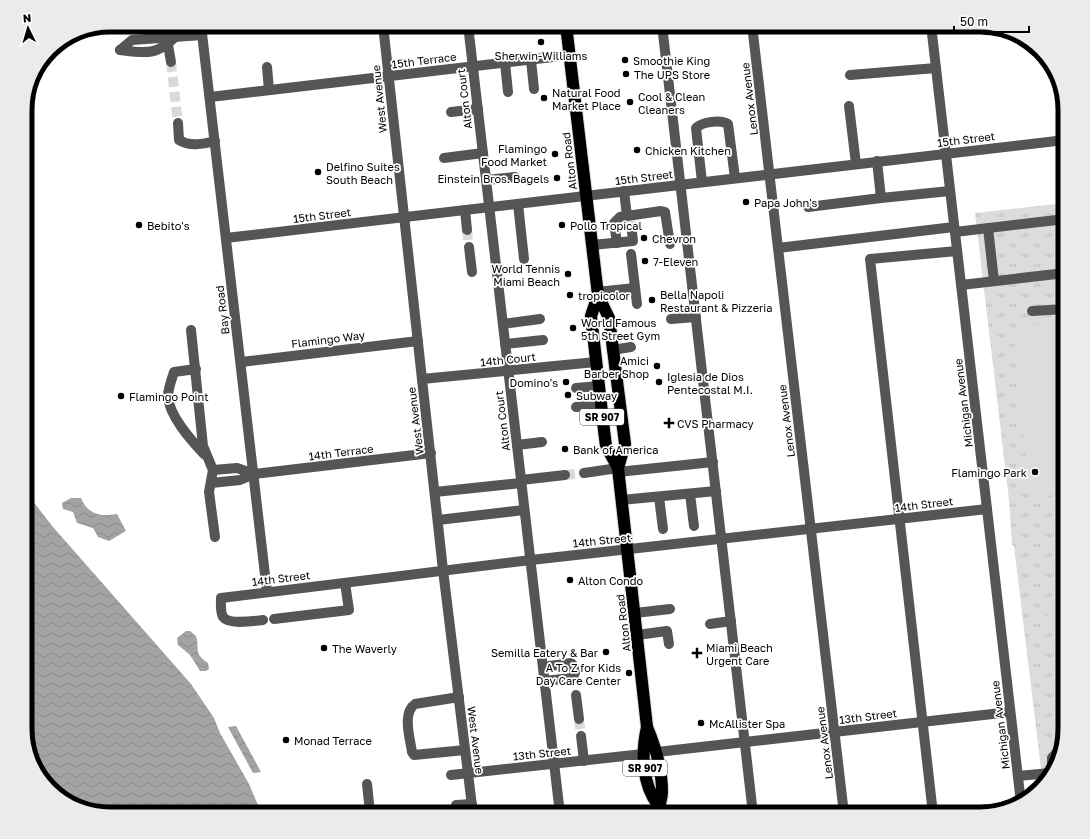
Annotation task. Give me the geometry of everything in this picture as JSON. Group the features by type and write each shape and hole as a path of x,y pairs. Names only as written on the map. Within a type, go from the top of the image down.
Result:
{"highway":[{"name":"Alton Road","path":"567,32 598,293 608,318 625,444 618,470 647,727 643,754 650,794 657,807"},
{"name":"Alton Road","path":"598,293 591,319 606,446 618,470"},
{"path":"591,319 612,350"},
{"path":"596,362 603,376 622,430"},
{"name":"Alton Road","path":"647,727 657,752 662,794 660,807"}],"street":[{"path":"171,62 172,41 197,32"},
{"name":"Bay Road","path":"202,32 267,592"},
{"name":"West Avenue","path":"384,32 443,570 472,807"},
{"name":"Alton Court","path":"469,32 559,807"},
{"path":"663,32 753,807"},
{"name":"Lenox Avenue","path":"753,32 843,807"},
{"name":"Michigan Avenue","path":"932,32 1020,796"},
{"name":"15th Terrace","path":"210,97 570,55"},
{"path":"531,60 534,90"},
{"path":"505,63 508,92"},
{"path":"266,67 269,90"},
{"path":"850,75 936,68"},
{"path":"850,106 856,164"},
{"path":"451,112 478,109"},
{"path":"702,182 696,128 702,124 722,122 728,124 735,178"},
{"path":"178,123 179,140 184,143 201,144 215,141"},
{"name":"15th Street","path":"226,238 1058,141"},
{"path":"444,158 483,153"},
{"path":"877,162 881,198"},
{"path":"486,180 515,177"},
{"path":"808,207 950,190"},
{"path":"624,191 627,218"},
{"path":"518,204 524,259"},
{"path":"465,210 467,230"},
{"path":"592,245 624,237 614,222 616,219 661,211 665,212 670,244"},
{"path":"778,248 1058,220"},
{"path":"988,228 994,282"},
{"path":"469,247 472,272"},
{"path":"932,807 870,259 957,251"},
{"path":"631,254 637,304"},
{"path":"961,285 1058,274"},
{"path":"598,293 634,288"},
{"path":"1032,311 1058,309"},
{"path":"671,319 696,317"},
{"path":"503,324 540,319"},
{"path":"191,330 203,446 213,470 209,492 215,537"},
{"path":"505,344 542,340"},
{"name":"Flamingo Way","path":"240,362 418,341"},
{"path":"612,350 631,347"},
{"name":"14th Court","path":"422,379 596,362"},
{"path":"196,369 174,372 168,394 173,412 185,432 206,456"},
{"path":"576,388 599,386"},
{"path":"576,407 601,405"},
{"path":"517,444 542,442"},
{"name":"14th Terrace","path":"254,474 431,454"},
{"path":"584,473 713,462"},
{"path":"213,470 237,468 254,474"},
{"path":"211,483 240,480 254,474"},
{"path":"435,492 565,475"},
{"path":"621,500 716,491"},
{"path":"690,494 694,526"},
{"path":"659,497 663,528"},
{"name":"14th Street","path":"263,620 244,622 225,619 222,615 221,598 443,570 627,549 722,540 987,509"},
{"path":"438,520 524,510"},
{"path":"274,619 350,612 345,583"},
{"path":"635,612 670,609"},
{"path":"710,624 731,621"},
{"path":"637,635 667,631 669,644"},
{"path":"542,667 570,663 574,668 574,676 572,678 544,681"},
{"path":"576,695 579,719"},
{"path":"459,697 416,704 411,707 408,718 412,752 414,755 465,750"},
{"name":"13th Street","path":"657,752 1010,712"},
{"path":"581,736 584,761"},
{"name":"13th Street","path":"451,775 643,754"},
{"path":"1018,776 1044,774"},
{"path":"367,784 369,803"},
{"path":"456,805 464,807"}],"green space":[{"name":"Flamingo Park","path":"1058,204 1058,735 1054,754 1042,777 1014,546 1012,545 1009,500 975,213"},
{"path":"1058,322 1058,495 1029,497 1015,344 1019,336 1029,327 1042,323"},
{"path":"1058,597 1058,633 1050,634 1046,598"}],"water":[{"path":"71,498 81,498 87,508 95,513 105,515 117,514 126,531 109,541 98,537 93,528 77,523 73,512 63,509 62,503"},
{"path":"32,500 53,527 191,684 214,718 220,733 249,784 259,807 110,807 94,806 80,801 62,791 51,781 40,764 32,735"},
{"path":"186,631 190,631 196,636 200,657 208,663 209,669 206,671 200,671 190,655 178,645 177,638"},
{"path":"236,726 261,772 253,773 228,727"}],"tunnel":[{"path":"171,62 178,123"},
{"path":"623,221 624,233"},
{"path":"631,221 632,232"},
{"path":"467,230 469,247"},
{"path":"565,475 584,473"},
{"path":"579,719 581,736"},
{"path":"369,803 369,807"}],"place":[{"name":"Sherwin-Williams","path":"541,42"},
{"name":"Smoothie King","path":"625,60"},
{"name":"The UPS Store","path":"626,74"},
{"name":"Natural Food Market Place","path":"544,98"},
{"name":"Cool & Clean Cleaners","path":"630,102"},
{"name":"Chicken Kitchen","path":"637,150"},
{"name":"Flamingo Food Market","path":"555,154"},
{"name":"Delfino Suites South Beach","path":"318,172"},
{"name":"Einstein Bros. Bagels","path":"557,178"},
{"name":"Papa John's","path":"746,202"},
{"name":"Bebito's","path":"139,225"},
{"name":"Pollo Tropical","path":"562,225"},
{"name":"Chevron","path":"644,238"},
{"name":"7-Eleven","path":"645,261"},
{"name":"World Tennis Miami Beach","path":"568,274"},
{"name":"tropicolor","path":"570,295"},
{"name":"Bella Napoli Restaurant & Pizzeria","path":"652,300"},
{"name":"World Famous 5th Street Gym","path":"573,328"},
{"name":"Amici Barber Shop","path":"657,366"},
{"name":"Domino's","path":"566,382"},
{"name":"Iglesia de Dios Pentecostal M.I.","path":"659,382"},
{"name":"Subway","path":"568,395"},
{"name":"Flamingo Point","path":"121,396"},
{"name":"CVS Pharmacy","path":"669,423"},
{"name":"Bank of America","path":"565,449"},
{"name":"Flamingo Park","path":"1035,472"},
{"name":"Alton Condo","path":"570,580"},
{"name":"The Waverly","path":"324,648"},
{"name":"Semilla Eatery & Bar","path":"606,652"},
{"name":"Miami Beach Urgent Care","path":"697,653"},
{"name":"A To Z for Kids Day Care Center","path":"629,673"},
{"name":"McAllister Spa","path":"701,723"},
{"name":"Monad Terrace","path":"286,740"}]}
